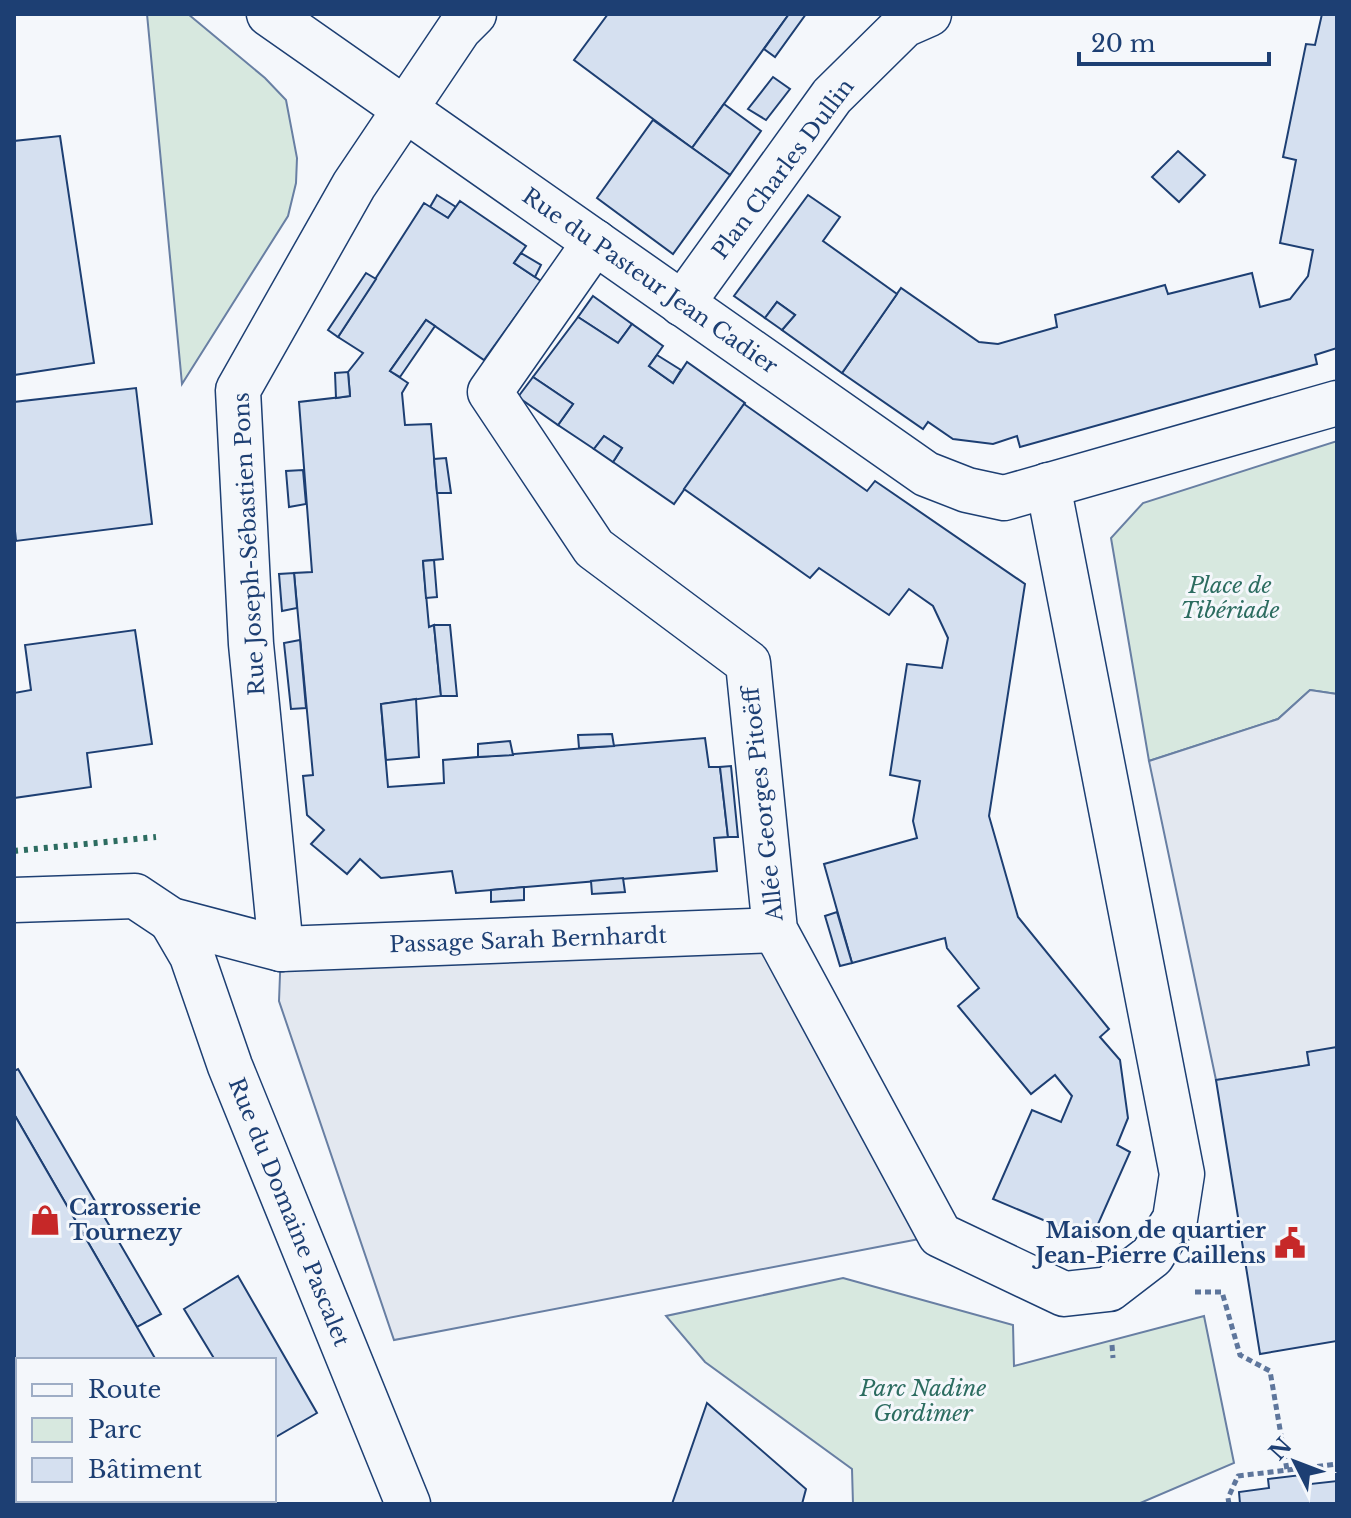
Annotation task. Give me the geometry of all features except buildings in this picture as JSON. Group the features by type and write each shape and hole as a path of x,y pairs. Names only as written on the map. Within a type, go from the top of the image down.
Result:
{"street":[{"name":"Rue du Pasteur Jean Cadier","path":"269,14 926,474 967,490 1004,498 1048,485"},
{"name":"Rue Joseph-Sébastien Pons","path":"281,949 251,644 238,390 354,185 459,29 474,14"},
{"name":"Plan Charles Dullin","path":"682,304 832,96 904,25 929,14"},
{"name":"Allée Georges Pitoëff","path":"595,242 490,392 594,548 748,663 775,930 940,1235 1064,1294 1109,1289 1152,1256 1175,1219 1182,1174 1048,485"},
{"path":"1048,485 1337,403"},
{"path":"14,900 135,896 171,920"},
{"name":"Passage Sarah Bernhardt","path":"171,920 281,949 775,930"},
{"name":"Rue du Domaine Pascalet","path":"171,920 192,956 230,1066 408,1504"}],"path":[{"path":"1194,1292 1222,1292 1240,1355 1270,1371 1287,1470"},
{"path":"1229,1504 1228,1498 1238,1476 1337,1464"}],"green space":[{"path":"147,14 188,14 265,78 286,100 297,158 296,183 288,216 182,384"},
{"name":"Place de Tibériade","path":"1337,441 1337,694 1310,690 1278,719 1149,761 1111,538 1143,503"},
{"name":"Parc Nadine Gordimer","path":"843,1278 1013,1325 1014,1366 1204,1316 1234,1463 1138,1504 853,1504 852,1469 705,1362 666,1316"}],"shaded area":[{"path":"1310,690 1337,694 1337,1047 1309,1065 1216,1080 1149,761 1278,719"},
{"path":"775,930 940,1235 394,1340 279,1001 281,949"}],"hedge":[{"path":"14,851 156,837"}],"place":[{"name":"Carrosserie Tournezy","path":"45,1220"},
{"name":"Maison de quartier Jean-Pierre Caillens","path":"1290,1243"}]}
